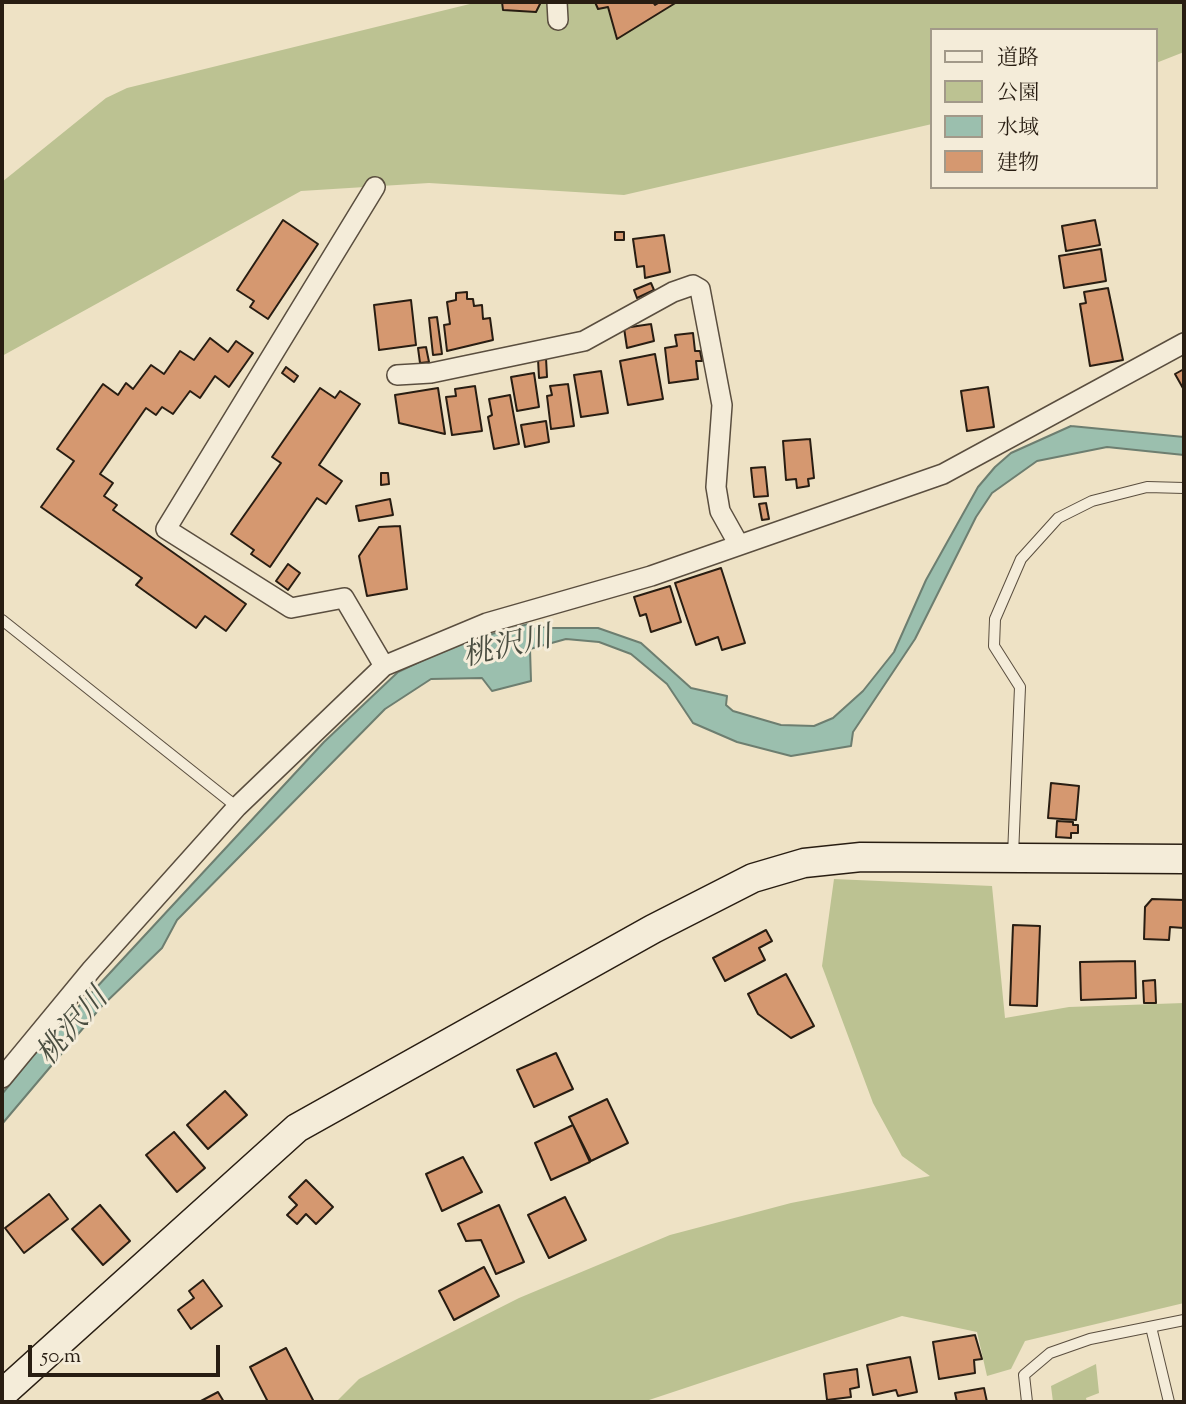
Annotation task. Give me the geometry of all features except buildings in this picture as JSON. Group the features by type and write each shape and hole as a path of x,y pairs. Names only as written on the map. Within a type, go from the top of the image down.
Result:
{"street":[{"path":"375,187 166,529 291,608 344,598 384,666"},
{"path":"397,374 431,373 584,341 673,292 692,285 700,289 722,405 716,487 720,512 739,545"},
{"path":"2,1078 92,969 237,807 384,666 487,623 651,576 943,474 1184,343"},
{"path":"2,1394 297,1128 653,929 753,878 804,863 861,857 1013,855 1184,859"}],"lane":[{"path":"1013,855 1020,687 994,646 995,619 1021,559 1058,518 1092,501 1147,487 1184,488"},
{"path":"2,620 237,807"},
{"path":"1027,1402 1024,1375 1050,1353 1090,1339 1184,1320"},
{"path":"1151,1327 1169,1402"}],"green space":[{"path":"478,2 1184,2 1184,52 1158,62 1158,28 930,28 930,124 624,195 429,183 301,191 2,356 2,182 106,98 127,88"},
{"path":"834,879 992,886 1005,1018 1069,1007 1184,1003 1184,1303 1025,1341 1011,1369 987,1376 977,1332 902,1316 643,1402 336,1402 359,1379 519,1298 670,1235 791,1203 930,1176 902,1156 873,1103 822,966"},
{"path":"1096,1364 1099,1393 1086,1398 1087,1402 1053,1402 1051,1386"}],"water":[{"name":"桃沢川","path":"1071,426 1184,437 1184,455 1107,447 1037,461 992,493 976,517 915,639 853,732 851,746 791,756 737,742 693,723 667,684 631,654 599,642 566,639 530,649 531,681 492,691 482,678 431,679 385,709 177,920 162,948 101,1007 2,1124 2,1094 32,1057 324,742 398,672 459,643 528,624 549,628 598,628 641,643 691,688 727,696 726,705 733,711 781,725 814,726 833,718 863,691 894,652 926,580 978,487 995,467 1011,453"}]}
